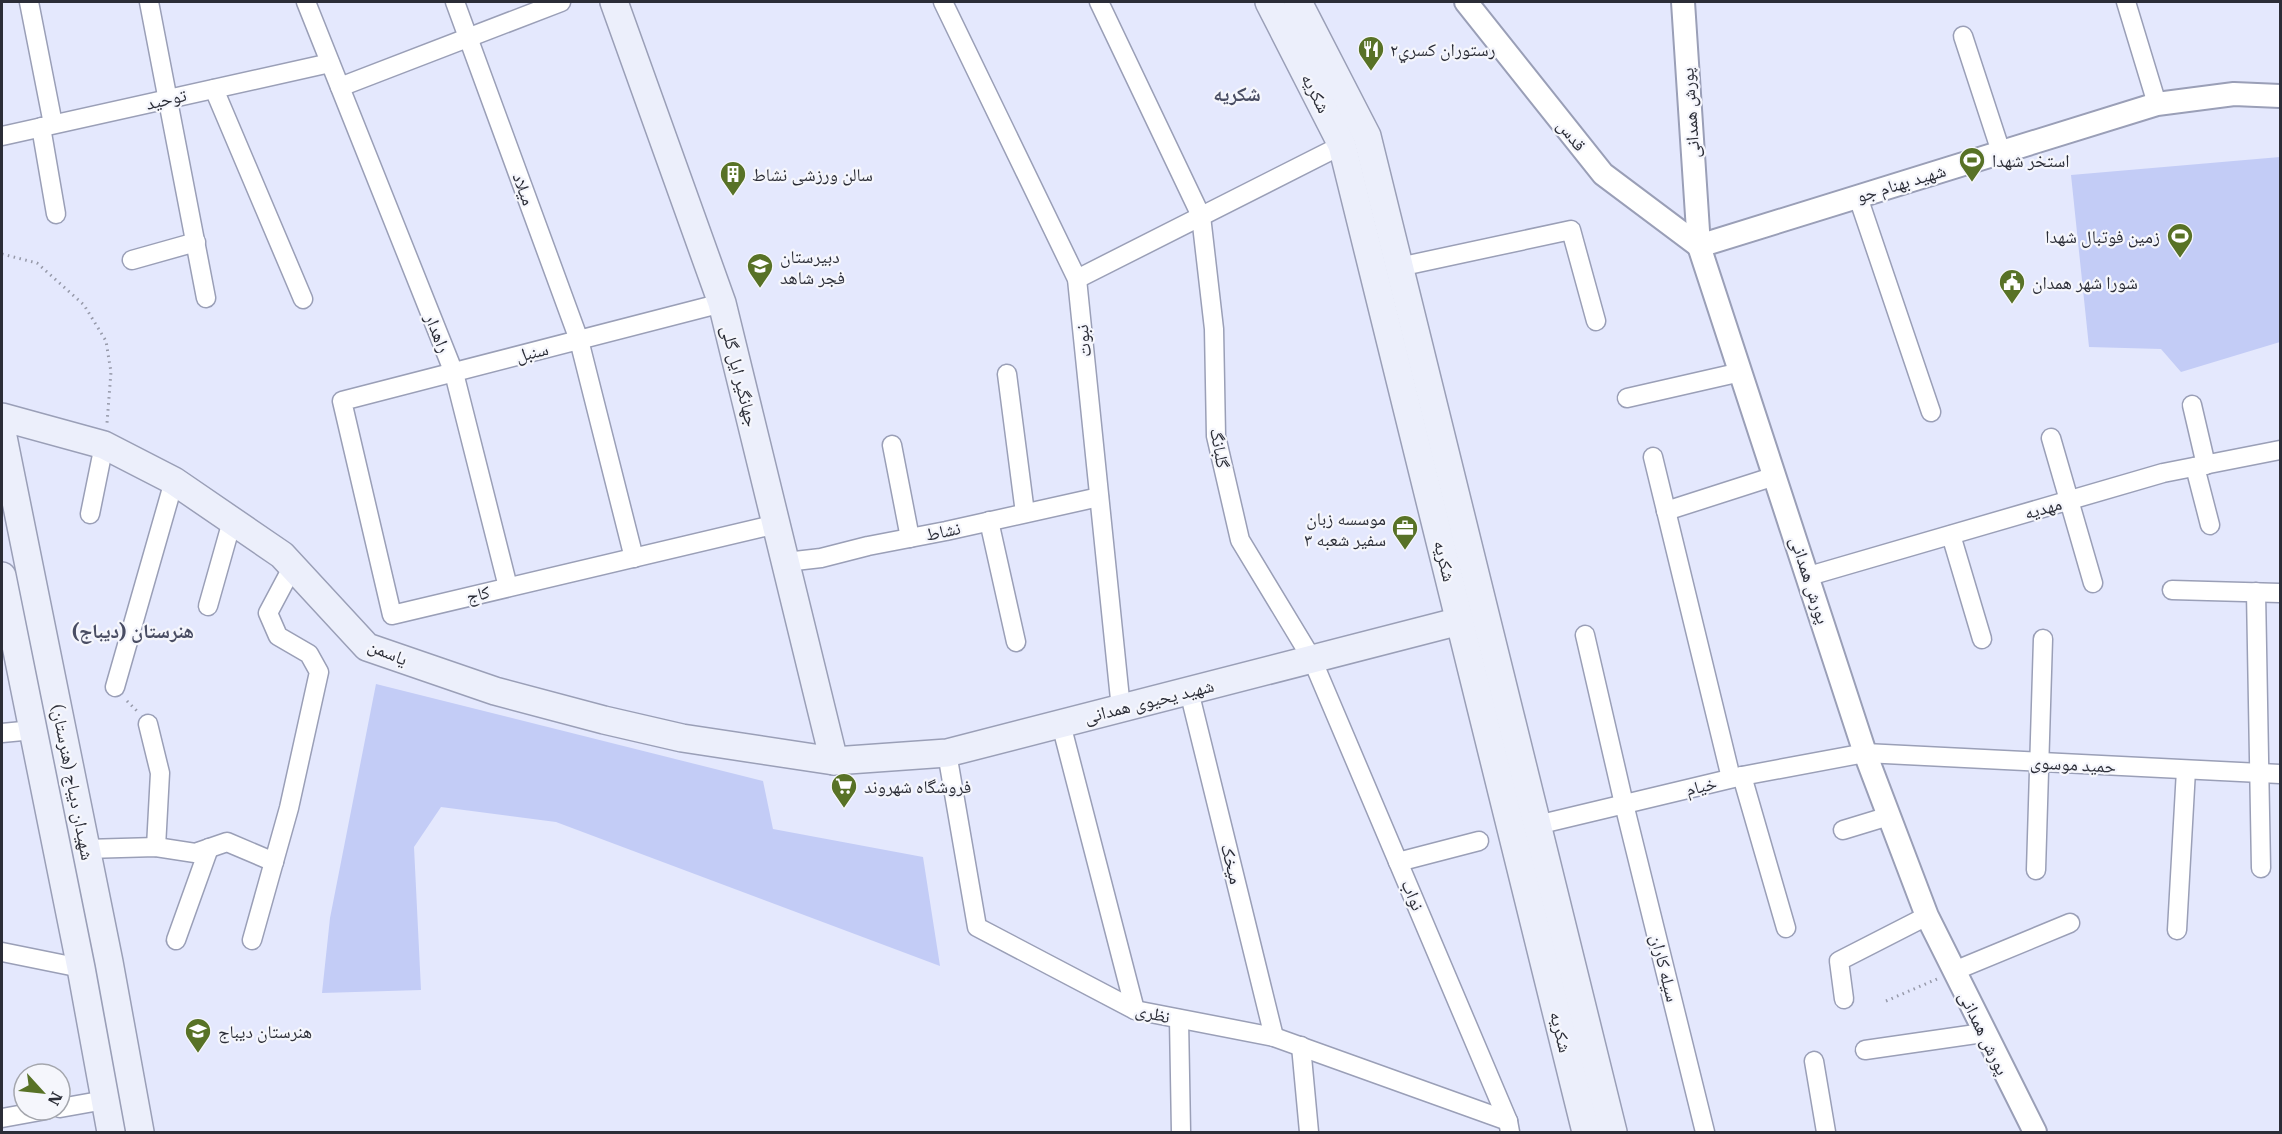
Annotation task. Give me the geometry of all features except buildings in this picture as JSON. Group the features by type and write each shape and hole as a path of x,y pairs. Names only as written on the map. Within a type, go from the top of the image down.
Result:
{"main road":[{"name":"جهانگیر ایل گلی","path":"614,2 722,303 834,761"},
{"name":"شکریه","path":"1269,2 1342,145 1586,1132"},
{"name":"شکریه","path":"1298,2 1367,136 1613,1132"},
{"name":"یاسمن","path":"2,417 104,445 174,481 282,555 367,646 495,691 604,720 682,738 834,761"},
{"name":"شهیدان دیباج (هنرستان)","path":"2,432 109,962 140,1132"},
{"name":"شهیدان دیباج (هنرستان)","path":"2,576 81,968 111,1132"},
{"name":"شهید یحیوی همدانی","path":"834,761 947,753 1460,621"},
{"path":"81,968 109,962"}],"street":[{"path":"29,2 47,126 56,214"},
{"path":"148,2 206,298"},
{"name":"راهدار","path":"306,2 454,373 508,587"},
{"name":"میلاد","path":"455,2 579,340 634,558"},
{"path":"340,87 561,2"},
{"name":"نبوت","path":"943,2 1077,279 1121,709"},
{"name":"گلبانگ","path":"1099,2 1201,216 1214,329 1216,436 1240,540 1312,659"},
{"name":"قدس","path":"1466,2 1603,174 1699,246"},
{"name":"پورش همدانی","path":"1683,2 1699,246 1809,576 1865,753 1927,916 1983,1033 2035,1132"},
{"path":"2126,2 2157,104"},
{"path":"1963,36 2001,152"},
{"name":"توحید","path":"2,136 330,63"},
{"path":"214,89 303,299"},
{"name":"شهید بهنام جو","path":"1699,246 2157,104 2234,94 2280,96"},
{"path":"1077,279 1342,145"},
{"path":"1858,197 1931,412"},
{"path":"1399,267 1571,231 1596,321"},
{"path":"132,260 196,242"},
{"name":"سنبل","path":"342,401 722,303"},
{"path":"1627,398 1741,372"},
{"path":"1007,374 1025,513"},
{"name":"کاج","path":"342,401 392,615 777,524"},
{"path":"2192,405 2210,525"},
{"path":"2051,438 2093,583"},
{"path":"90,514 104,445"},
{"path":"892,445 910,538"},
{"name":"مهدیه","path":"1809,576 2163,473 2280,450"},
{"path":"1653,457 1737,777 1786,928"},
{"path":"1666,511 1775,476"},
{"path":"115,687 174,481"},
{"name":"نشاط","path":"786,562 821,558 1099,497"},
{"path":"208,606 232,521"},
{"path":"989,521 1016,642"},
{"path":"1951,535 1982,639"},
{"path":"252,940 309,722 319,672 309,654 278,636 268,613 293,566"},
{"path":"2172,590 2280,593"},
{"path":"2256,592 2261,868"},
{"name":"سیله کاران","path":"1586,635 1624,804 1705,1132"},
{"path":"2036,870 2043,639"},
{"name":"نواب","path":"1312,659 1509,1127"},
{"name":"میخک","path":"1190,691 1274,1037"},
{"path":"148,724 159,773 156,847"},
{"path":"1061,724 1135,1010"},
{"path":"2,733 33,730"},
{"name":"نظری","path":"947,753 977,927 1135,1010 1274,1037 1509,1127"},
{"name":"خیام","path":"1537,825 1737,777 1865,753"},
{"name":"حمید موسوی","path":"1865,753 2280,774"},
{"path":"2177,930 2186,770"},
{"path":"1843,830 1889,816"},
{"path":"1398,862 1479,841"},
{"path":"86,849 156,847 195,853 227,842 273,862"},
{"path":"176,940 209,848"},
{"path":"1844,999 1839,961 1927,916"},
{"path":"1954,971 2070,922"},
{"path":"2,952 81,968"},
{"path":"1179,1019 1181,1132"},
{"path":"1865,1050 1983,1033"},
{"path":"1301,1046 1309,1132"},
{"path":"1814,1061 1826,1132"},
{"path":"72,1106 105,1100"}],"path":[{"path":"2,254 37,263 84,305 106,341 111,372 104,445"},
{"path":"115,687 148,724"},
{"path":"1886,1001 1954,971"}],"shaded area":[{"name":"زمین فوتبال شهدا","path":"2280,157 2280,342 2181,372 2161,349 2089,347 2071,175"},
{"path":"376,684 763,781 773,829 923,857 940,966 556,822 441,807 414,847 421,990 322,993 330,918"}],"place":[{"name":"رستوران کسري٢","path":"1371,72"},
{"name":"استخر شهدا","path":"1972,183"},
{"name":"سالن ورزشی نشاط","path":"733,197"},
{"name":"زمین فوتبال شهدا","path":"2180,259"},
{"name":"دبیرستان فجر شاهد","path":"760,289"},
{"name":"شورا شهر همدان","path":"2012,305"},
{"name":"موسسه زبان سفیر شعبه ۳","path":"1405,551"},
{"name":"فروشگاه شهروند","path":"844,809"},
{"name":"هنرستان دیباج","path":"198,1054"}],"district":[{"name":"شکریه","path":"1237,93"},
{"name":"(هنرستان (دیباج","path":"133,630"}]}
